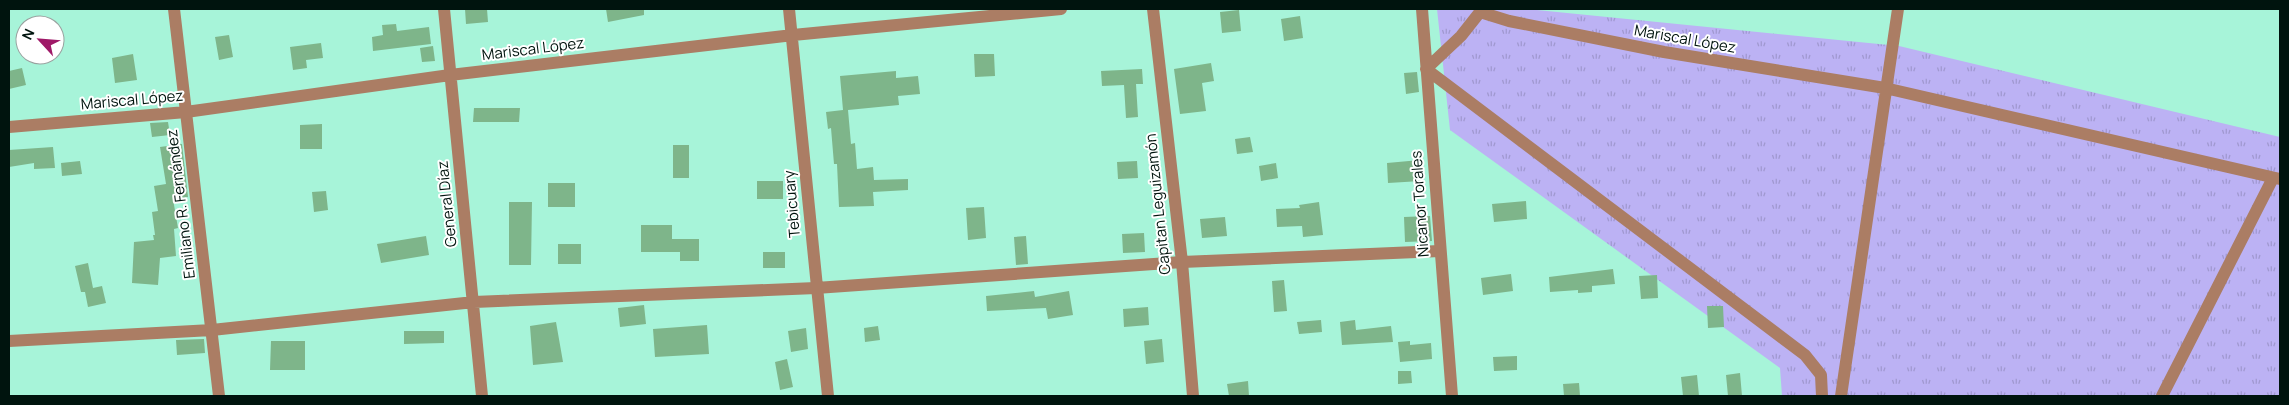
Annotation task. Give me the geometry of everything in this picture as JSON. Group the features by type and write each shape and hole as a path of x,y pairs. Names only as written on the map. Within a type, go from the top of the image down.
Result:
{"street":[{"name":"Emiliano R. Fernández","path":"174,9 219,396"},
{"name":"General Díaz","path":"444,9 482,396"},
{"name":"Tebicuary","path":"789,9 828,396"},
{"name":"Mariscal López","path":"9,126 186,112 450,75 793,35 1061,9"},
{"name":"Capitan Leguizamón","path":"1153,9 1182,262 1193,396"},
{"name":"Nicanor Torales","path":"1422,9 1452,396"},
{"path":"1841,396 1898,9"},
{"name":"Mariscal López","path":"1426,69 1461,36 1475,10 1510,21 1664,52 1886,88 2277,179"},
{"path":"1426,69 1805,355 1821,375 1822,396"},
{"path":"2162,396 2277,179"},
{"path":"9,341 212,330 474,302 816,288 1182,262 1440,251"}],"green space":[{"path":"1437,9 1527,9 1899,46 2280,137 2280,396 1782,396 1780,368 1450,130"}],"building":[{"path":"465,9 487,9 488,22 466,24"},
{"path":"606,9 644,9 644,15 608,22"},
{"path":"1239,10 1241,31 1222,33 1220,12"},
{"path":"1300,16 1303,38 1284,41 1281,19"},
{"path":"396,24 397,31 429,27 431,44 373,51 372,37 383,35 382,25"},
{"path":"229,35 233,57 219,60 215,37"},
{"path":"321,43 323,58 306,60 307,68 293,70 290,47"},
{"path":"433,46 435,61 422,62 420,48"},
{"path":"133,54 137,80 115,83 112,58"},
{"path":"974,54 994,54 995,76 975,77"},
{"path":"1211,63 1214,81 1202,83 1206,111 1180,114 1174,69"},
{"path":"22,68 26,85 9,89 9,71"},
{"path":"1142,69 1143,84 1136,84 1138,117 1126,118 1124,85 1102,86 1101,71"},
{"path":"896,71 896,78 918,76 920,94 898,96 899,105 848,110 851,144 855,143 857,169 873,167 874,180 908,179 908,190 873,192 874,206 839,207 837,164 834,164 831,128 828,129 826,112 843,110 840,76"},
{"path":"1417,72 1419,92 1406,94 1404,73"},
{"path":"474,108 520,108 519,122 473,122"},
{"path":"168,122 170,135 152,137 150,123"},
{"path":"322,124 322,149 300,149 300,125"},
{"path":"1250,137 1253,152 1237,154 1235,139"},
{"path":"182,144 188,197 173,199 178,228 174,229 176,256 160,258 158,285 132,283 134,242 154,240 152,212 158,211 154,186 166,184 160,147"},
{"path":"673,145 689,145 689,178 673,178"},
{"path":"53,147 55,168 34,169 34,163 9,167 9,150"},
{"path":"1420,160 1421,181 1388,183 1387,163"},
{"path":"80,161 82,174 62,176 61,163"},
{"path":"1137,161 1138,178 1118,179 1117,162"},
{"path":"1276,163 1278,178 1261,181 1259,166"},
{"path":"757,181 783,181 783,199 757,199"},
{"path":"548,183 575,183 575,207 548,207"},
{"path":"326,191 328,210 314,212 312,192"},
{"path":"1526,201 1527,219 1494,222 1492,204"},
{"path":"509,202 532,202 531,265 509,265"},
{"path":"1319,202 1323,235 1303,237 1302,226 1277,227 1276,209 1300,208 1299,205"},
{"path":"984,207 986,238 968,240 966,208"},
{"path":"1430,216 1432,241 1405,242 1404,217"},
{"path":"1225,217 1227,236 1202,238 1200,219"},
{"path":"641,225 672,225 672,239 699,239 699,261 680,261 680,252 641,252"},
{"path":"1144,233 1145,252 1123,253 1122,234"},
{"path":"426,236 429,255 381,263 377,244"},
{"path":"1026,236 1028,264 1016,265 1014,237"},
{"path":"558,244 581,244 581,264 558,264"},
{"path":"763,252 785,252 785,268 763,268"},
{"path":"88,263 93,288 102,286 106,303 88,307 85,292 81,292 75,266"},
{"path":"1613,269 1615,284 1592,286 1592,292 1578,293 1578,290 1550,292 1549,277"},
{"path":"1511,274 1513,291 1483,295 1481,278"},
{"path":"1657,275 1658,298 1641,299 1639,276"},
{"path":"1284,280 1287,311 1274,312 1272,281"},
{"path":"1034,291 1035,297 1069,291 1073,315 1048,319 1046,308 987,311 986,296"},
{"path":"644,305 646,324 620,327 618,308"},
{"path":"1707,306 1723,306 1724,327 1708,328"},
{"path":"1148,307 1149,325 1124,327 1123,309"},
{"path":"1321,320 1322,332 1299,334 1297,322"},
{"path":"1355,320 1356,330 1391,326 1393,342 1342,345 1340,322"},
{"path":"556,322 563,362 533,365 530,326"},
{"path":"707,325 709,354 655,357 653,329"},
{"path":"878,326 880,340 865,342 864,328"},
{"path":"806,328 808,349 791,352 788,331"},
{"path":"404,331 444,331 444,343 404,344"},
{"path":"204,339 205,353 177,355 176,340"},
{"path":"1162,339 1164,362 1146,364 1144,341"},
{"path":"271,341 305,341 305,370 270,370"},
{"path":"1410,341 1410,345 1431,343 1432,359 1400,362 1398,342"},
{"path":"1517,356 1517,370 1494,371 1493,357"},
{"path":"787,359 793,387 780,390 775,362"},
{"path":"1398,371 1411,371 1412,383 1398,384"},
{"path":"1740,373 1742,396 1728,396 1726,375"},
{"path":"1697,375 1699,396 1683,396 1681,377"},
{"path":"1248,381 1249,396 1229,396 1227,384"},
{"path":"1579,383 1580,396 1564,396 1563,384"}]}
